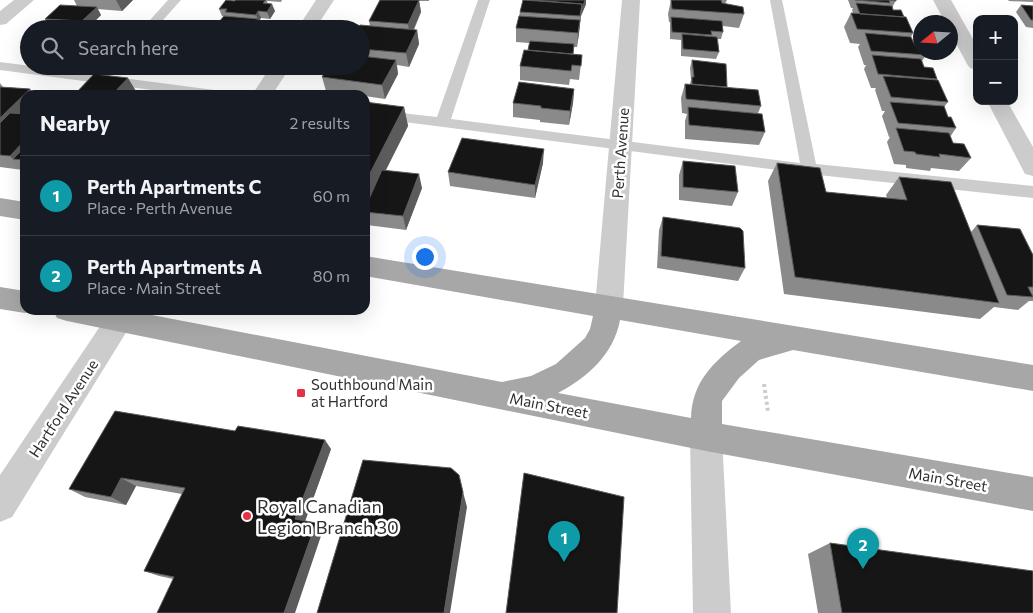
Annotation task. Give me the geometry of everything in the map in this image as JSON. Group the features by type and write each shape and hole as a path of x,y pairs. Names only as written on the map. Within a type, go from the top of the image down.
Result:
{"main road":[{"path":"0,207 20,210"},
{"path":"370,267 1033,378"},
{"path":"0,298 20,301"},
{"path":"497,394 535,389 567,373 595,347 604,332 609,306"},
{"name":"Main Street","path":"123,315 706,436 1033,494"},
{"path":"706,436 707,400 713,388 729,369 750,350 795,338"}],"street":[{"path":"0,20 24,0"},
{"path":"312,20 325,0"},
{"name":"Perth Avenue","path":"609,306 631,0"},
{"path":"942,0 975,60"},
{"path":"265,90 275,75"},
{"path":"999,105 1033,168"},
{"name":"Hartford Avenue","path":"0,505 123,315"},
{"path":"706,436 712,613"}],"lane":[{"path":"157,20 176,0"},
{"path":"442,123 484,0"},
{"path":"776,0 809,169"},
{"path":"0,66 20,69"},
{"path":"69,75 184,90"},
{"path":"100,79 104,75"},
{"path":"370,114 809,169 1033,192"}],"path":[{"path":"764,382 768,414"}],"building":[{"path":"226,0 266,0 263,3 272,4 267,12 258,11 256,15 225,12 227,9 219,9"},
{"path":"380,0 419,0 408,24 370,20"},
{"path":"523,0 582,4 580,16 520,12"},
{"path":"532,0 585,0 582,8 582,4"},
{"path":"671,0 721,0 722,3 743,7 744,14 672,9"},
{"path":"855,0 889,0 890,3"},
{"path":"856,3 892,6 893,10 901,10 904,17 860,14"},
{"path":"60,5 97,7 83,20 45,19"},
{"path":"1021,5 1033,6 1033,20 1031,20"},
{"path":"851,13 906,17 913,33 857,29"},
{"path":"224,16 258,19 257,20 221,20"},
{"path":"519,16 580,20 578,33 516,28"},
{"path":"671,17 722,21 723,32 711,31 712,35 672,32"},
{"path":"370,26 417,30 406,53 370,50"},
{"path":"865,33 911,37 913,42 913,54 871,51"},
{"path":"682,34 717,37 719,52 683,49"},
{"path":"530,41 574,44 573,54 528,50"},
{"path":"524,50 582,55 581,66 572,65 571,71 520,66"},
{"path":"872,55 921,60 924,67 933,68 937,79 878,74"},
{"path":"370,57 396,60 382,85 322,77 323,75 370,75"},
{"path":"692,60 726,64 727,87 692,84 692,77 694,77"},
{"path":"93,75 128,78 117,90 79,90"},
{"path":"883,76 938,80 948,102 891,97"},
{"path":"519,82 574,89 570,111 513,103"},
{"path":"685,84 758,90 761,106 686,99"},
{"path":"0,87 30,89 20,90 20,99 0,118"},
{"path":"890,102 944,106 948,117 951,117 956,128 898,123"},
{"path":"370,103 404,107 370,173"},
{"path":"688,107 762,114 765,132 689,125"},
{"path":"10,113 20,114 20,145 10,156 0,155 0,123"},
{"path":"896,128 949,133 953,143 964,144 971,158 939,154 940,157 904,151"},
{"path":"462,138 544,149 535,185 448,172"},
{"path":"20,152 20,160 13,159"},
{"path":"683,161 735,166 738,192 683,187"},
{"path":"777,163 820,168 826,192 907,200 899,177 951,182 999,303 795,277"},
{"path":"382,170 419,174 403,216 370,213 370,197"},
{"path":"663,217 740,228 743,231 745,268 661,256"},
{"path":"977,225 1020,229 1033,255 1033,287 1028,287 1033,297 1007,295"},
{"name":"Royal Canadian Legion Branch 30","path":"115,411 235,431 238,426 325,440 295,519 316,523 284,613 157,613 174,577 144,571 185,488 121,478 111,497 69,489"},
{"path":"363,460 451,468 459,475 463,492 444,613 317,613"},
{"path":"524,473 624,497 617,613 506,613"},
{"path":"830,543 1033,571 1033,613 842,613"}],"place":[{"name":"Southbound Main at Hartford","path":"301,393"},
{"name":"Royal Canadian Legion Branch 30","path":"247,516"},
{"name":"Perth Apartments C","path":"564,562"},
{"name":"Perth Apartments A","path":"863,569"}]}
